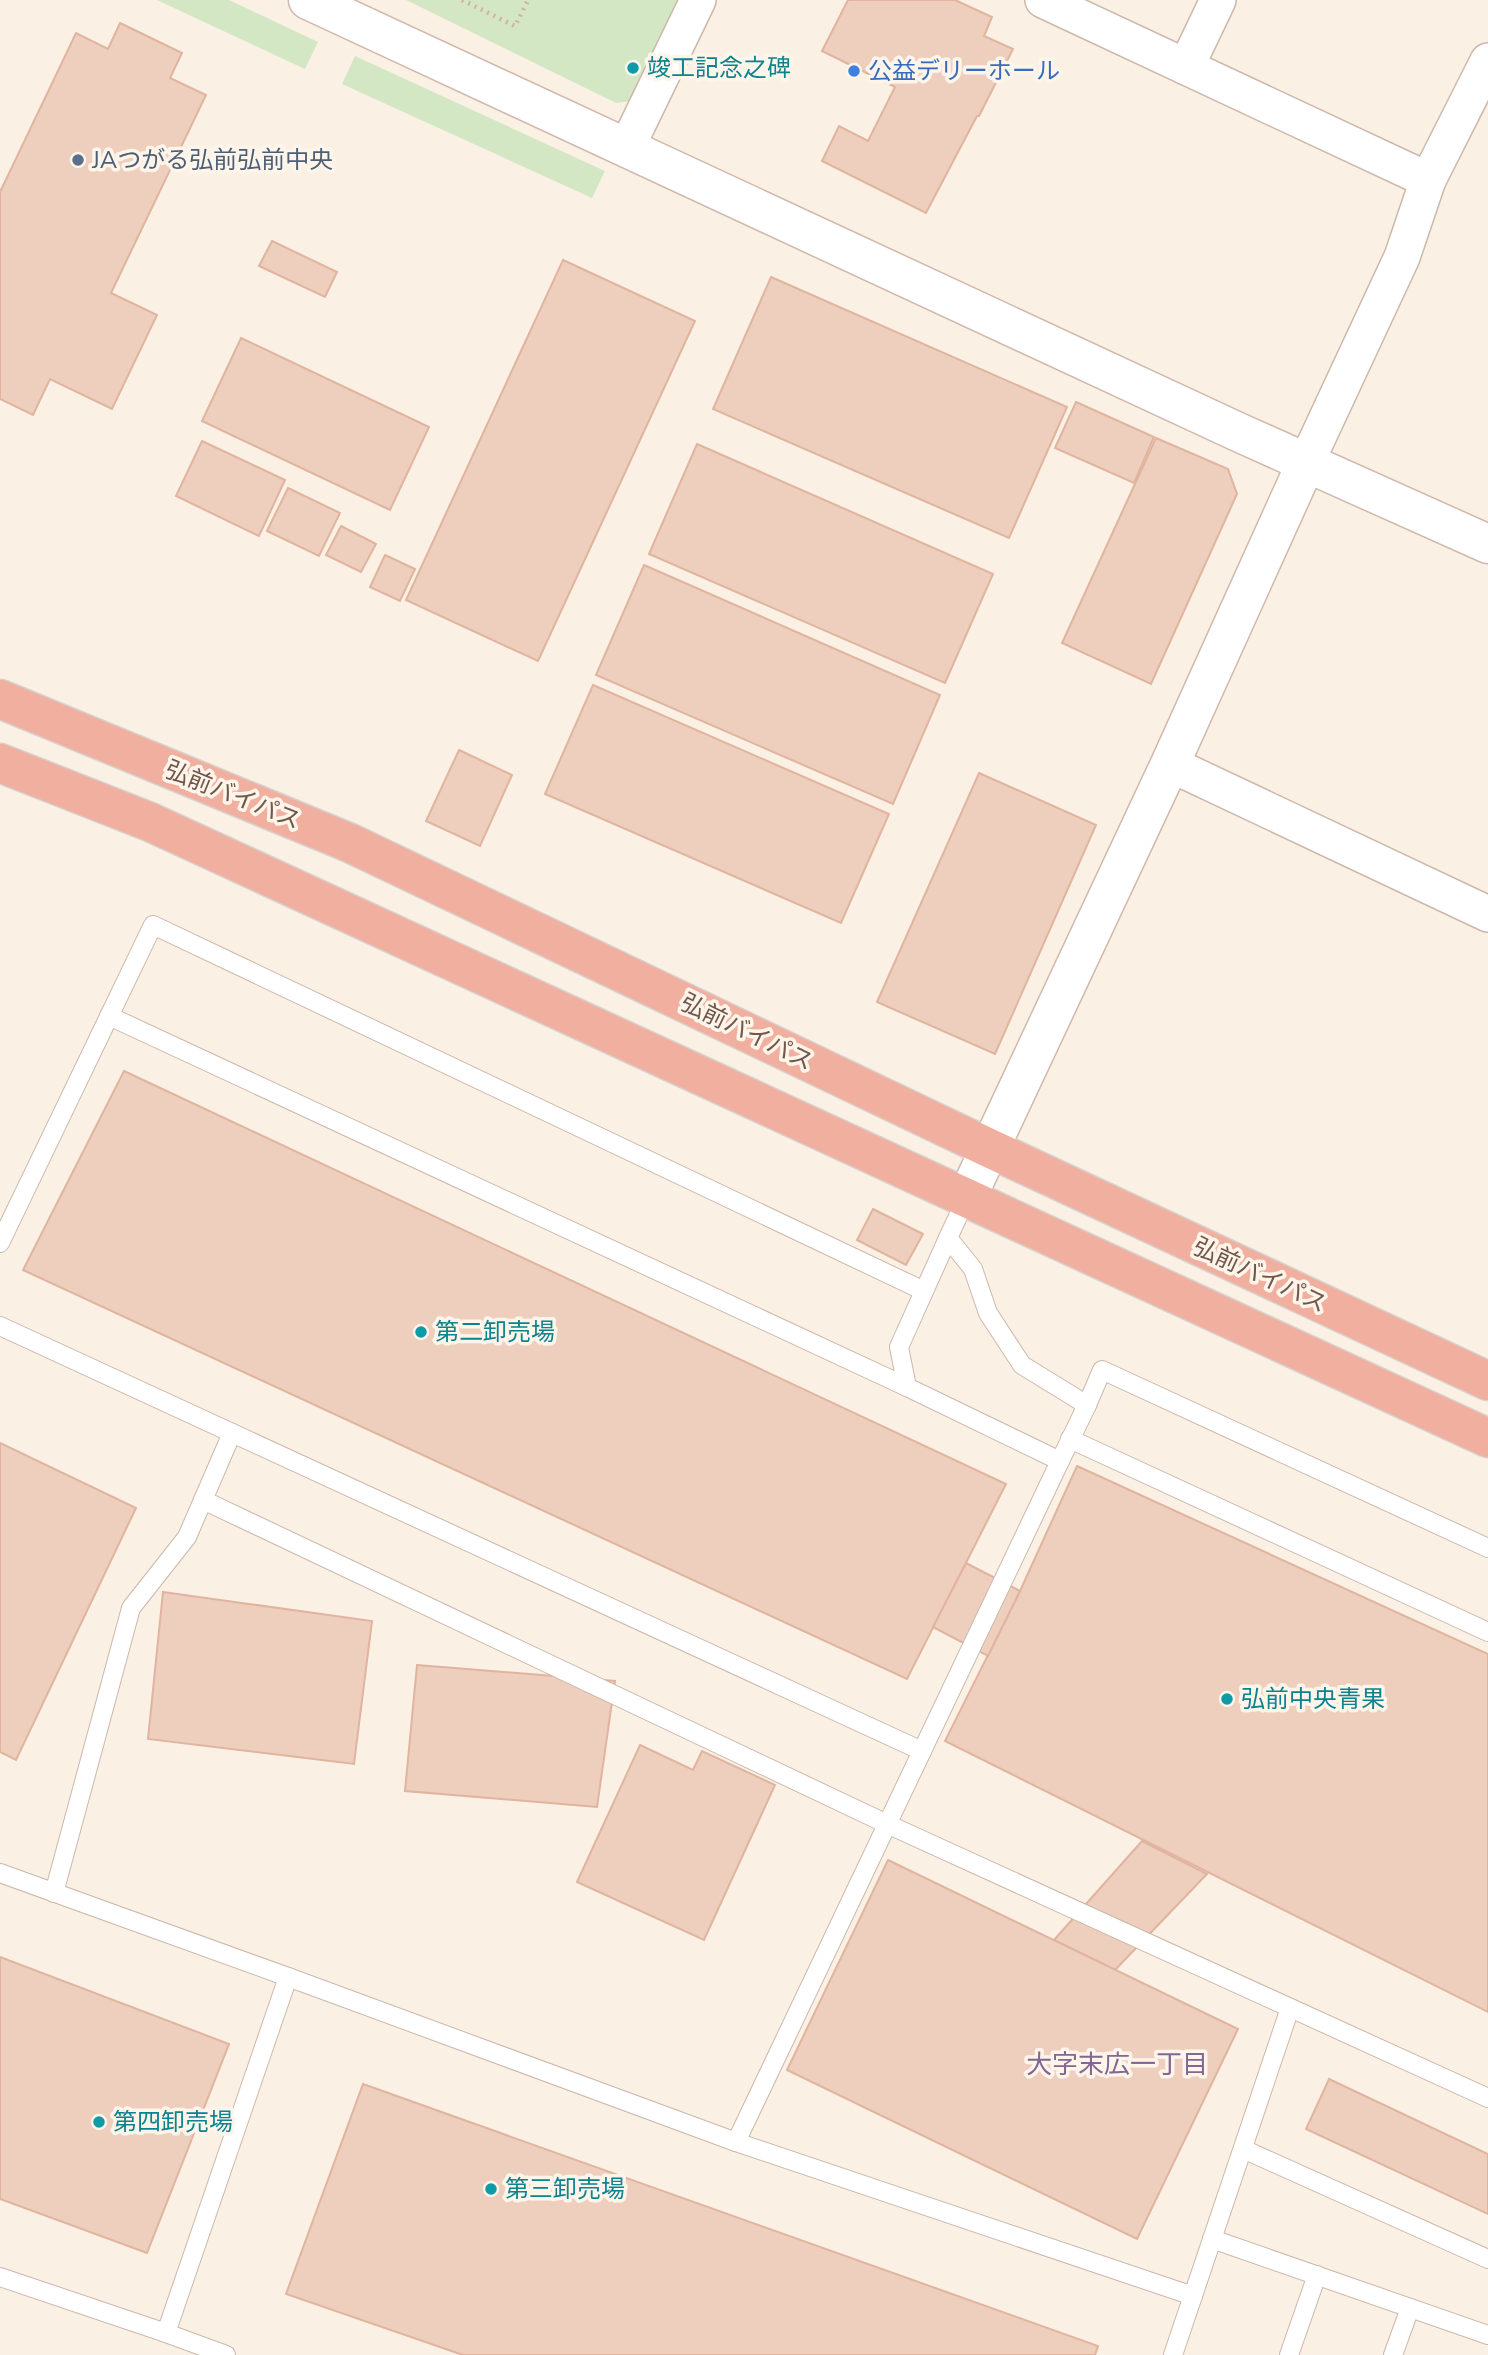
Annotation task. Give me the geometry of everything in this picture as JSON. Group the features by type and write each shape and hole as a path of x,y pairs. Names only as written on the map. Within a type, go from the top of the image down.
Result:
{"highway":[{"name":"弘前バイパス","path":"0,699 350,843 989,1148 1488,1381"},
{"path":"0,763 150,822 1488,1438"}],"street":[{"path":"308,0 1306,463 1488,544"},
{"path":"626,149 698,0"},
{"path":"1042,0 1428,180"},
{"path":"1186,67 1218,0"},
{"path":"967,1197 1170,764 1402,257 1428,180 1488,61"},
{"path":"1170,764 1488,914"}],"lane":[{"path":"0,1243 153,925 924,1291"},
{"path":"109,1016 907,1387 1060,1461"},
{"path":"907,1387 899,1348 967,1197"},
{"path":"948,1238 973,1269 988,1312 1022,1366 1087,1405"},
{"path":"0,1326 922,1751"},
{"path":"736,2141 1102,1370 1488,1548"},
{"path":"54,1893 131,1608 187,1537 232,1433"},
{"path":"1070,1439 1488,1632"},
{"path":"204,1500 887,1824 1488,2098"},
{"path":"0,1873 736,2141 1193,2296"},
{"path":"166,2333 288,1977"},
{"path":"1173,2355 1290,2008"},
{"path":"1243,2149 1488,2259"},
{"path":"1212,2239 1488,2335"},
{"path":"1289,2355 1317,2276"},
{"path":"0,2277 226,2355"},
{"path":"1393,2355 1410,2308"}],"path":[{"path":"462,0 515,26 528,0"}],"green space":[{"path":"157,0 229,0 318,42 305,69"},
{"path":"406,0 684,0 641,100 616,103"},
{"path":"355,56 605,171 592,198 342,84"}],"building":[{"path":"848,0 955,0 992,17 984,36 1013,49 926,213 822,161 839,126 868,141 895,87 822,51"},
{"path":"120,23 182,53 170,78 206,95 111,293 157,315 112,409 50,379 33,415 0,399 0,192 76,33 108,49"},
{"path":"272,241 337,272 325,297 259,266"},
{"path":"563,260 695,321 538,661 406,600"},
{"path":"771,277 1067,407 1009,538 713,409"},
{"path":"241,338 429,427 390,510 202,421"},
{"path":"1076,402 1154,437 1134,483 1055,448"},
{"path":"1156,438 1228,469 1237,494 1151,684 1062,643"},
{"path":"202,441 285,480 259,536 176,496"},
{"path":"697,444 993,574 945,683 649,554"},
{"path":"288,488 340,513 319,556 267,531"},
{"path":"341,526 376,544 361,572 326,555"},
{"path":"385,555 415,569 400,601 370,587"},
{"path":"644,565 940,695 893,804 596,675"},
{"path":"593,685 889,814 841,923 545,794"},
{"path":"459,750 512,775 480,846 426,821"},
{"path":"979,773 1096,825 995,1054 877,1002"},
{"name":"第二卸売場","path":"124,1071 1006,1484 907,1679 23,1270"},
{"path":"873,1209 923,1234 906,1265 857,1240"},
{"path":"0,1443 136,1508 16,1760 0,1752"},
{"name":"弘前中央青果","path":"1077,1466 1488,1654 1488,2012 945,1741 1020,1591"},
{"path":"966,1563 1020,1591 988,1656 933,1627"},
{"path":"163,1592 372,1621 354,1764 148,1739"},
{"path":"417,1665 615,1681 597,1807 405,1791"},
{"path":"640,1745 693,1770 702,1751 775,1785 704,1940 577,1882"},
{"path":"1142,1841 1207,1874 1115,1970 1054,1940"},
{"path":"888,1860 1238,2029 1137,2239 787,2070"},
{"name":"第四卸売場","path":"0,1957 229,2044 147,2253 0,2199"},
{"path":"1329,2079 1488,2154 1488,2214 1306,2129"},
{"name":"第三卸売場","path":"363,2084 1098,2346 1095,2355 463,2355 286,2294"}],"place":[{"name":"竣工記念之碑","path":"633,68"},
{"name":"公益デリーホール","path":"854,71"},
{"name":"JAつがる弘前弘前中央","path":"78,160"},
{"name":"第二卸売場","path":"421,1332"},
{"name":"弘前中央青果","path":"1227,1699"},
{"name":"第四卸売場","path":"99,2122"},
{"name":"第三卸売場","path":"491,2189"}],"district":[{"name":"大字末広一丁目","path":"1117,2064"}]}
